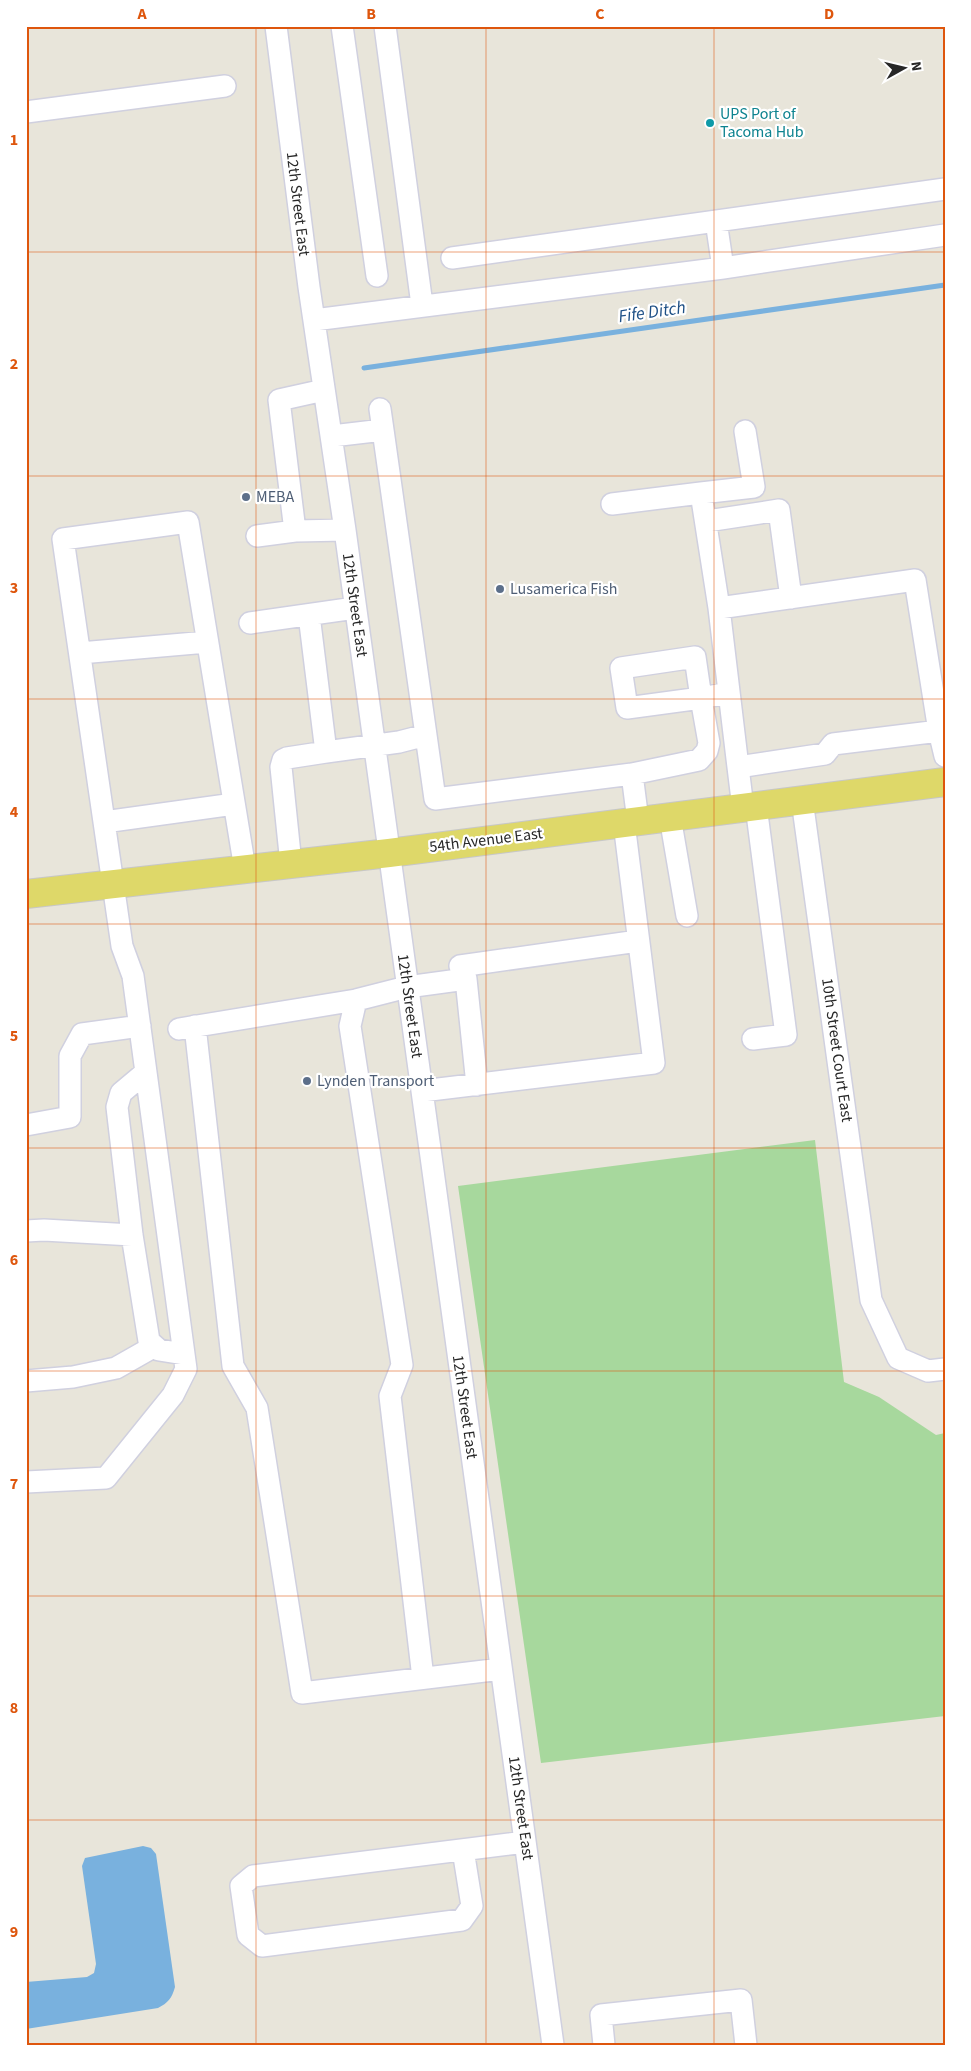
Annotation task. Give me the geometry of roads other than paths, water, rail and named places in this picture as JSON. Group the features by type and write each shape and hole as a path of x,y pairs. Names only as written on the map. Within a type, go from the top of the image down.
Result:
{"main road":[{"name":"54th Avenue East","path":"26,894 389,853 945,782"}],"street":[{"name":"12th Street East","path":"276,26 314,320 332,436 553,2045"},
{"path":"342,26 376,276"},
{"path":"385,26 422,305"},
{"path":"26,112 226,86"},
{"path":"452,258 945,189"},
{"path":"716,221 722,268"},
{"path":"314,320 722,268 945,235"},
{"path":"295,532 279,400 324,390"},
{"path":"332,436 382,420 435,798 632,774 699,760 707,751 709,743 701,698 728,693"},
{"path":"612,504 754,487 745,431"},
{"path":"701,493 707,521 719,608 738,767 749,807 786,1035 753,1039"},
{"path":"707,521 780,510 791,598"},
{"path":"26,1482 106,1478 173,1395 186,1369 133,976 122,946 63,539 188,522 245,869"},
{"path":"257,536 345,530"},
{"path":"719,608 915,580 939,731 945,756"},
{"path":"250,623 355,608"},
{"path":"309,615 326,752"},
{"path":"80,653 207,642"},
{"path":"738,767 825,754 833,744 939,731"},
{"path":"292,864 281,767 284,760 426,735"},
{"path":"422,1091 654,1063 638,941 631,822 632,774"},
{"name":"10th Street Court East","path":"802,800 871,1300 898,1358 928,1371 945,1369"},
{"path":"104,822 234,804"},
{"path":"670,817 687,916"},
{"path":"477,1085 466,978 460,966 638,941"},
{"path":"466,978 407,987 356,1000 188,1028 233,1366 257,1408 302,1693 501,1669"},
{"path":"356,1000 350,1026 402,1365 390,1396 423,1678"},
{"path":"26,1125 70,1117 70,1056 82,1034 140,1026"},
{"path":"146,1072 121,1093 117,1107 132,1236 144,1320 149,1341 159,1350 184,1354"},
{"path":"26,1231 44,1230 132,1236"},
{"path":"26,1381 73,1377 116,1368 153,1346"},
{"path":"462,1850 472,1906 462,1920 262,1946 248,1935 241,1886 253,1876 526,1842"},
{"path":"604,2045 601,2015 741,2000 746,2045"}],"water":[{"path":"143,1846 151,1848 156,1854 175,1987 171,1997 158,2008 26,2029 26,1982 87,1977 94,1973 96,1964 82,1866 85,1858"}],"waterway":[{"name":"Fife Ditch","path":"364,368 945,285"}],"place":[{"name":"UPS Port of Tacoma Hub","path":"710,123"},
{"name":"MEBA","path":"246,497"},
{"name":"Lusamerica Fish","path":"500,589"},
{"name":"Lynden Transport","path":"307,1081"}]}
